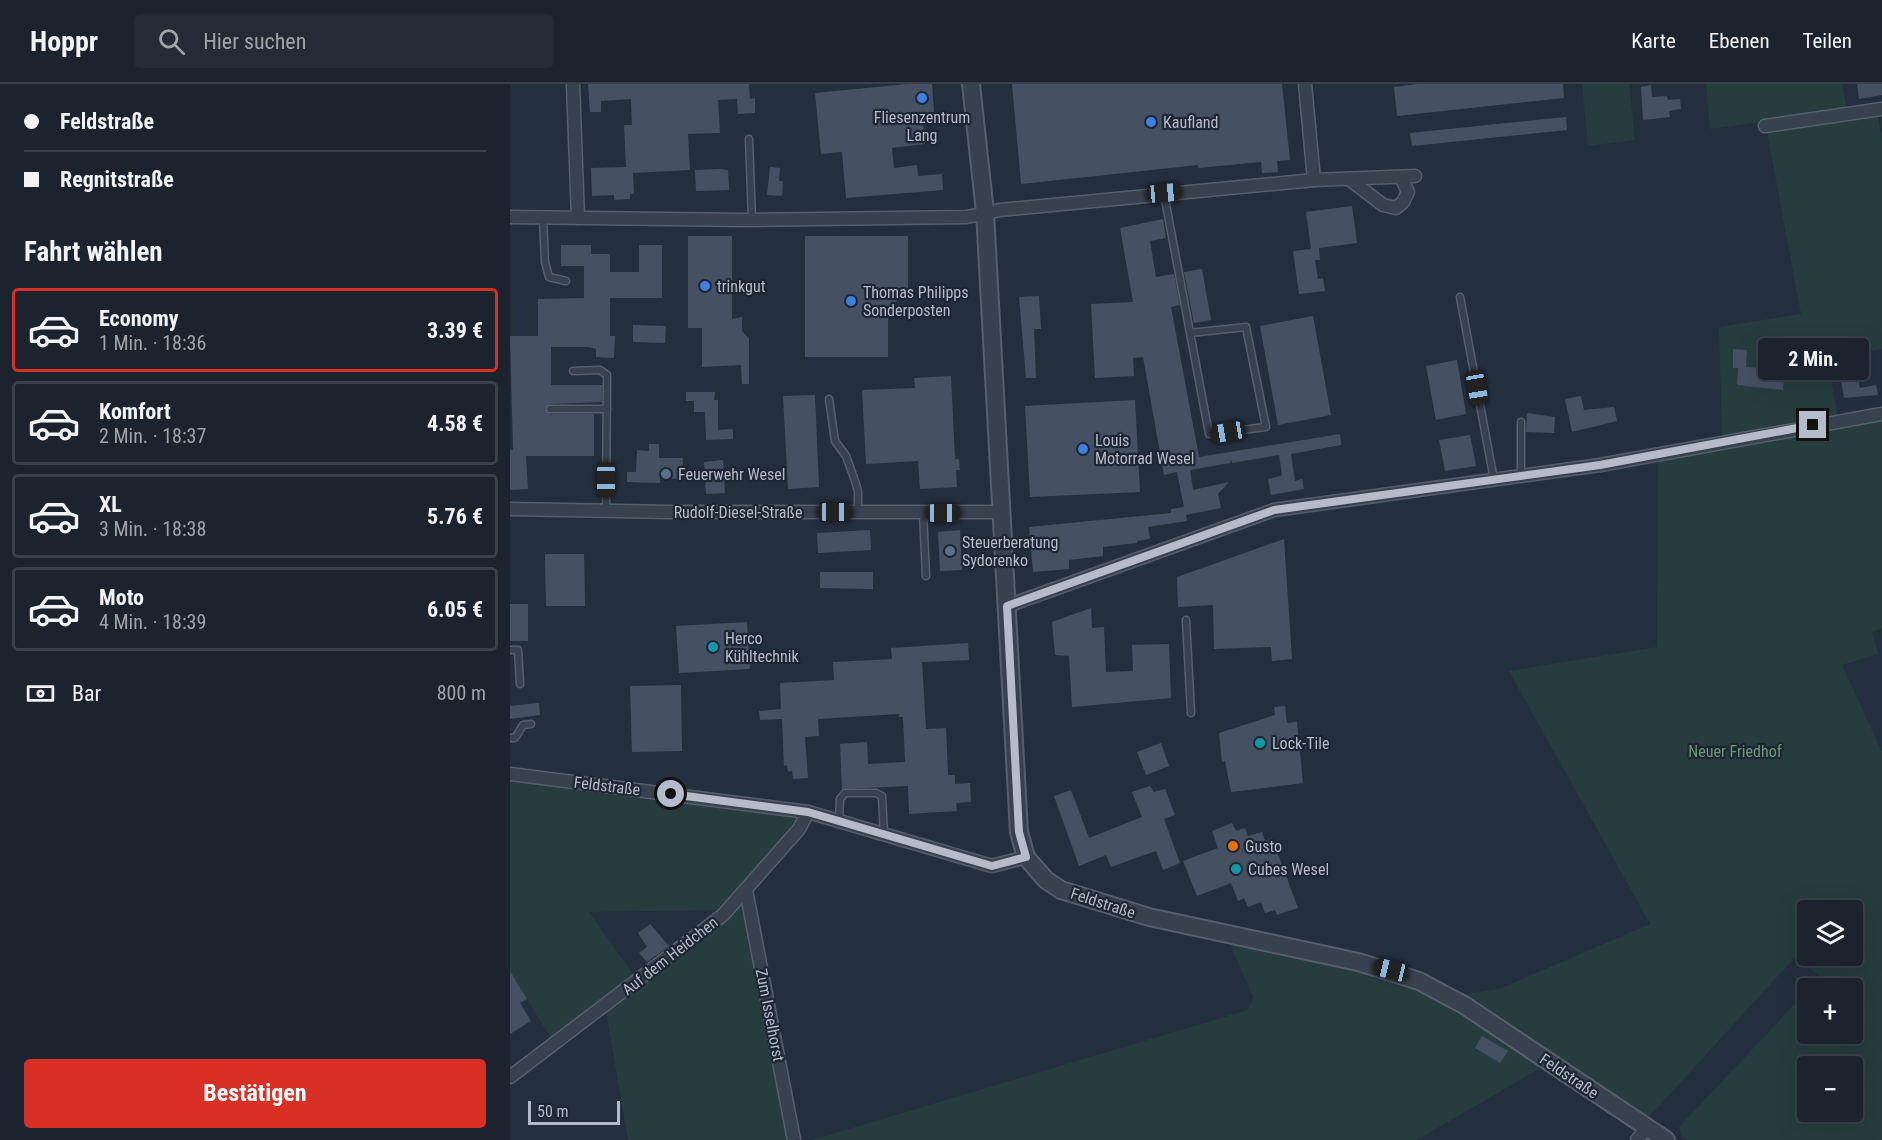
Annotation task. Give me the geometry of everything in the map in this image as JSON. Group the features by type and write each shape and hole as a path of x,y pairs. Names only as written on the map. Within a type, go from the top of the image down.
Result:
{"street":[{"path":"573,84 578,218"},
{"path":"971,84 985,212 1019,832 1026,857"},
{"path":"1305,84 1314,180"},
{"path":"1765,126 1882,109"},
{"path":"510,217 752,220 967,217 985,212 1164,193 1314,180 1415,176"},
{"path":"1349,179 1383,205 1396,208 1403,202 1408,192 1401,177"},
{"path":"1007,606 1274,510 1600,465 1882,414"},
{"name":"Rudolf-Diesel-Straße","path":"510,509 1001,512"},
{"name":"Feldstraße","path":"510,774 808,812 992,866 1026,857 1046,880 1082,897 1149,917 1358,962 1419,981 1464,1005 1642,1134 1666,1140"},
{"name":"Auf dem Heidchen","path":"510,1077 723,915 799,829 808,812"},
{"name":"Zum Isselhorst","path":"746,890 794,1140"}],"lane":[{"path":"749,139 752,220"},
{"path":"1164,193 1190,333 1209,434 1266,427 1246,327 1190,333"},
{"path":"543,218 545,262 549,277 566,281"},
{"path":"1460,297 1494,480"},
{"path":"573,371 600,370 606,373 606,511"},
{"path":"829,399 835,441 846,456 858,491 858,512"},
{"path":"550,409 607,409"},
{"path":"1521,422 1521,476"},
{"path":"923,513 927,576"},
{"path":"1186,620 1191,714"},
{"path":"510,650 518,650 520,684"},
{"path":"510,738 515,738 523,725 531,724"},
{"path":"838,821 840,799 845,794 876,793 882,796 884,803 884,835"}],"green space":[{"path":"1582,84 1629,84 1635,140 1588,146"},
{"path":"1706,84 1842,84 1847,110 1710,129"},
{"path":"1878,115 1882,142 1882,349 1827,357 1838,416 1722,436 1719,327 1801,314 1767,132"},
{"name":"Neuer Friedhof","path":"1882,419 1882,628 1872,632 1878,654 1842,665 1882,752 1882,1140 1687,1140 1681,1136 1679,1127 1797,1002 1797,1044 1863,1044 1863,978 1820,978 1807,966 1863,966 1863,900 1797,900 1797,959 1795,957 1650,1116 1639,1114 1556,1059 1417,1140 812,1140 1248,1010 1253,997 1228,940 1393,973 1459,995 1499,989 1650,924 1509,671 1657,647 1658,458"},
{"path":"510,779 798,816 795,827 723,910 589,912 635,977 552,1040 510,972"},
{"path":"737,906 744,908 800,1140 628,1140 606,1011"}],"building":[{"path":"588,84 749,84 750,99 755,98 755,113 738,114 737,99 718,100 720,133 688,134 690,170 633,173 634,194 630,194 630,199 614,200 614,195 592,196 591,168 626,167 624,125 632,125 631,99 601,101 601,112 590,112"},
{"path":"908,84 932,84 934,112 922,113 925,144 892,148 894,168 917,165 918,176 942,174 943,190 846,198 842,152 821,154 815,93"},
{"name":"Kaufland","path":"1012,84 1282,84 1290,160 1277,161 1278,172 1262,173 1261,162 1198,168 1198,165 1021,184"},
{"path":"1418,84 1563,84 1564,98 1397,116 1394,87"},
{"path":"1857,84 1882,84 1882,95 1859,99"},
{"path":"1651,85 1652,97 1667,96 1668,100 1680,99 1681,109 1669,111 1670,117 1643,120 1641,87"},
{"path":"1566,117 1567,130 1412,146 1410,133"},
{"path":"770,167 780,168 779,181 783,181 782,196 767,195"},
{"path":"695,170 728,170 729,190 696,191"},
{"path":"1352,206 1357,243 1319,248 1320,260 1315,260 1318,279 1323,278 1325,291 1299,294 1293,251 1311,249 1306,212"},
{"path":"1163,219 1166,238 1150,241 1156,277 1174,274 1180,305 1171,307 1199,457 1340,434 1341,445 1291,454 1295,481 1302,479 1304,489 1271,495 1268,479 1282,474 1279,455 1232,463 1231,460 1230,463 1190,470 1193,490 1229,482 1218,494 1221,508 1186,515 1187,521 1148,527 1150,539 1103,547 1103,556 1069,560 1069,569 1033,572 1029,527 1171,513 1171,509 1184,507 1177,472 1164,475 1143,357 1133,358 1134,376 1095,378 1091,304 1133,302 1120,228"},
{"name":"trinkgut","path":"688,236 732,236 732,319 742,317 742,331 749,339 749,384 742,384 741,365 702,367 702,328 688,328"},
{"name":"Thomas Philipps Sonderposten","path":"805,236 908,236 908,289 888,310 888,357 805,357"},
{"path":"561,245 591,245 591,254 610,254 610,272 639,272 639,245 662,245 662,298 610,298 610,336 615,336 614,358 596,357 596,349 589,347 551,347 551,385 602,385 602,402 550,404 545,408 550,414 594,414 594,456 526,456 528,489 510,490 510,450 513,450 510,336 538,336 538,299 584,298 584,266 561,266"},
{"path":"1202,269 1211,320 1194,323 1184,272"},
{"path":"1039,296 1041,329 1034,329 1036,378 1026,378 1019,297"},
{"path":"1313,316 1331,415 1278,425 1260,326"},
{"path":"633,325 666,326 665,343 633,342"},
{"path":"1733,349 1747,350 1746,367 1785,369 1783,390 1737,385 1738,368 1733,368"},
{"path":"1457,360 1466,414 1436,420 1426,366"},
{"path":"951,376 955,459 959,459 960,470 956,470 957,487 920,489 918,461 866,464 862,390 915,388 914,378"},
{"path":"1858,377 1860,388 1876,385 1878,395 1844,398 1841,381"},
{"path":"686,392 715,392 714,400 718,400 718,430 733,429 733,439 706,440 705,412 694,412 694,401 686,401"},
{"path":"815,395 819,487 788,489 783,396"},
{"path":"1581,396 1584,410 1614,407 1617,421 1572,432 1565,399"},
{"name":"Louis Motorrad Wesel","path":"1135,400 1140,492 1030,497 1025,406"},
{"path":"1527,413 1555,417 1554,433 1526,432"},
{"path":"1470,435 1476,466 1445,471 1439,440"},
{"path":"649,444 659,444 659,458 683,458 682,479 660,478 660,483 627,482 627,472 636,472 637,450 649,451"},
{"path":"723,460 725,493 706,494 704,462"},
{"path":"870,530 871,550 818,553 817,533"},
{"name":"Steuerberatung Sydorenko","path":"960,530 962,570 940,571 938,532"},
{"path":"1284,539 1292,659 1272,661 1271,647 1214,649 1213,605 1178,607 1177,577"},
{"path":"545,554 584,554 585,606 546,606"},
{"path":"820,572 873,572 873,589 820,588"},
{"path":"510,604 528,604 528,641 510,641"},
{"path":"1091,608 1092,628 1104,627 1106,672 1133,671 1132,645 1169,644 1171,698 1072,707 1069,656 1055,655 1052,622"},
{"name":"Herco Kühltechnik","path":"747,622 750,669 679,673 676,626"},
{"path":"968,643 969,660 922,662 926,729 946,728 948,775 955,775 955,784 970,783 971,802 956,803 957,811 909,814 908,786 842,789 840,744 867,742 868,764 905,762 903,717 899,717 899,714 818,719 819,736 805,737 808,778 793,779 792,771 788,772 787,765 784,766 782,719 760,720 759,711 781,709 780,683 834,680 833,662 892,659 891,648"},
{"path":"681,685 682,751 632,752 630,686"},
{"path":"539,703 540,715 510,719 510,706"},
{"path":"1285,706 1287,723 1297,722 1303,783 1231,792 1225,761 1222,762 1219,733 1275,715 1274,707"},
{"path":"1161,743 1169,766 1146,775 1137,752"},
{"path":"1150,786 1154,792 1165,789 1175,815 1164,819 1180,863 1163,870 1156,851 1111,867 1106,855 1079,866 1054,796 1071,790 1089,838 1142,817 1132,792"},
{"name":"Cubes Wesel","path":"1232,823 1236,831 1245,828 1248,836 1262,832 1265,841 1272,838 1298,908 1277,915 1275,910 1265,913 1261,902 1248,907 1244,898 1238,901 1231,883 1197,896 1183,861 1218,848 1212,831"},
{"path":"650,924 669,946 647,962 639,953 647,947 638,933"},
{"path":"510,971 527,999 520,1003 531,1021 510,1034"},
{"path":"1482,1036 1508,1051 1500,1063 1475,1048"}],"place":[{"name":"Fliesenzentrum Lang","path":"922,98"},
{"name":"Kaufland","path":"1151,122"},
{"name":"trinkgut","path":"705,286"},
{"name":"Thomas Philipps Sonderposten","path":"851,301"},
{"name":"Louis Motorrad Wesel","path":"1083,449"},
{"name":"Feuerwehr Wesel","path":"666,474"},
{"name":"Steuerberatung Sydorenko","path":"950,551"},
{"name":"Herco Kühltechnik","path":"713,647"},
{"name":"Lock-Tile","path":"1260,743"},
{"name":"Gusto","path":"1233,846"},
{"name":"Cubes Wesel","path":"1236,869"}],"route":[{"path":"671,794 808,812 992,866 1010,864 1026,857 1021,848 1019,832 1007,606 1274,510 1600,465 1813,425"}]}
